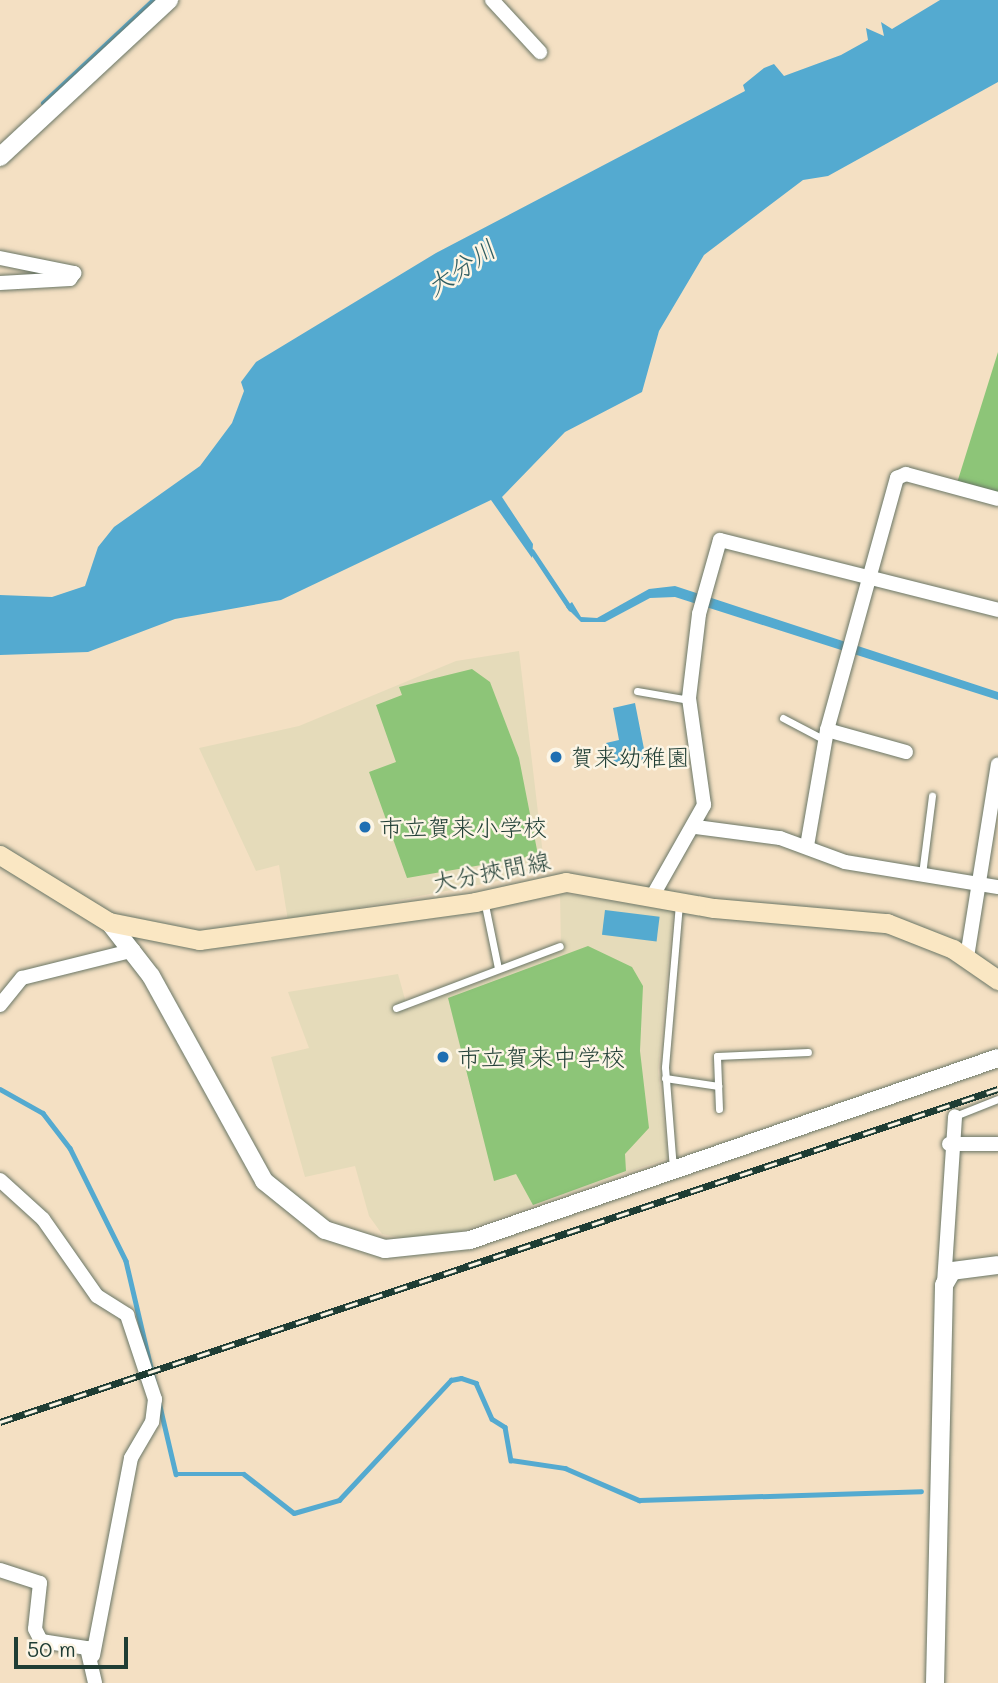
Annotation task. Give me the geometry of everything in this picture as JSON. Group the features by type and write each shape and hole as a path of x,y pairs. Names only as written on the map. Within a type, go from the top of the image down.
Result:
{"main road":[{"name":"大分挾間線","path":"0,855 109,922 222,941 484,900 566,882 679,902 876,921 967,957 998,980"}],"street":[{"path":"0,157 169,0"},
{"path":"492,0 540,52"},
{"path":"0,258 74,275 0,283"},
{"path":"807,846 826,735 901,474 998,499"},
{"path":"652,897 696,827 705,791 689,700 699,614 720,540 998,610"},
{"path":"826,735 906,752"},
{"path":"967,957 998,764"},
{"path":"696,827 807,846 845,862 998,887"},
{"path":"109,922 134,950 264,1181 304,1217 341,1238 398,1250 445,1246 674,1171 998,1058"},
{"path":"0,1004 22,978 134,950"},
{"path":"935,1683 944,1285 949,1144 955,1116"},
{"path":"949,1144 998,1144"},
{"path":"0,1181 43,1219 97,1296 127,1315 155,1399 152,1422 131,1458 93,1655 95,1683"},
{"path":"944,1285 952,1271 998,1265"},
{"path":"0,1570 40,1583 35,1629 41,1640 79,1645 93,1655"}],"lane":[{"path":"637,691 689,700"},
{"path":"783,718 826,735"},
{"path":"922,874 932,796"},
{"path":"484,900 498,968"},
{"path":"674,1171 665,1078 679,902"},
{"path":"396,1008 560,946"},
{"path":"719,1109 717,1056 808,1052"},
{"path":"665,1078 718,1086"},
{"path":"955,1116 998,1099"}],"shaded area":[{"path":"519,651 545,872 288,921 279,865 256,871 199,748 299,726 456,661"},
{"path":"560,893 673,911 658,1071 668,1158 450,1235 413,1240 382,1234 369,1216 355,1166 305,1177 271,1057 309,1048 288,992 398,974 408,1010 561,950"}],"green space":[{"path":"998,352 998,494 957,483"},
{"path":"472,669 490,682 519,758 538,855 407,878 369,772 396,762 376,705 402,695 399,687"},
{"path":"588,946 632,967 643,986 640,1051 649,1128 625,1154 626,1171 533,1205 516,1174 494,1181 448,998"}],"water":[{"name":"大分川","path":"940,0 998,0 998,82 828,176 803,180 704,255 659,331 642,392 565,432 502,497 533,544 532,558 491,500 281,600 175,619 88,652 0,655 0,595 52,597 85,586 98,547 114,527 200,466 232,423 244,391 241,382 256,362 436,253 745,91 743,85 764,68 774,64 784,76 841,55 868,40 866,28 884,36 881,22 892,29"},
{"path":"675,586 998,692 998,700 675,597 650,598 605,622 581,622 566,607 572,602 581,617 597,618 649,589"},
{"path":"635,703 646,759 610,766 606,743 619,740 613,708"},
{"path":"605,910 660,917 657,942 602,935"}],"waterway":[{"path":"43,103 153,0"},
{"path":"532,551 570,608"},
{"path":"0,1089 43,1113 70,1148 126,1261 176,1474 244,1474 294,1513 339,1500 451,1380 461,1378 476,1383 492,1419 505,1427 511,1460 565,1468 639,1500 921,1491"}],"railway":[{"path":"0,1422 998,1089"}],"place":[{"name":"賀来幼稚園","path":"556,757"},
{"name":"市立賀来小学校","path":"365,827"},
{"name":"市立賀来中学校","path":"443,1057"}]}
